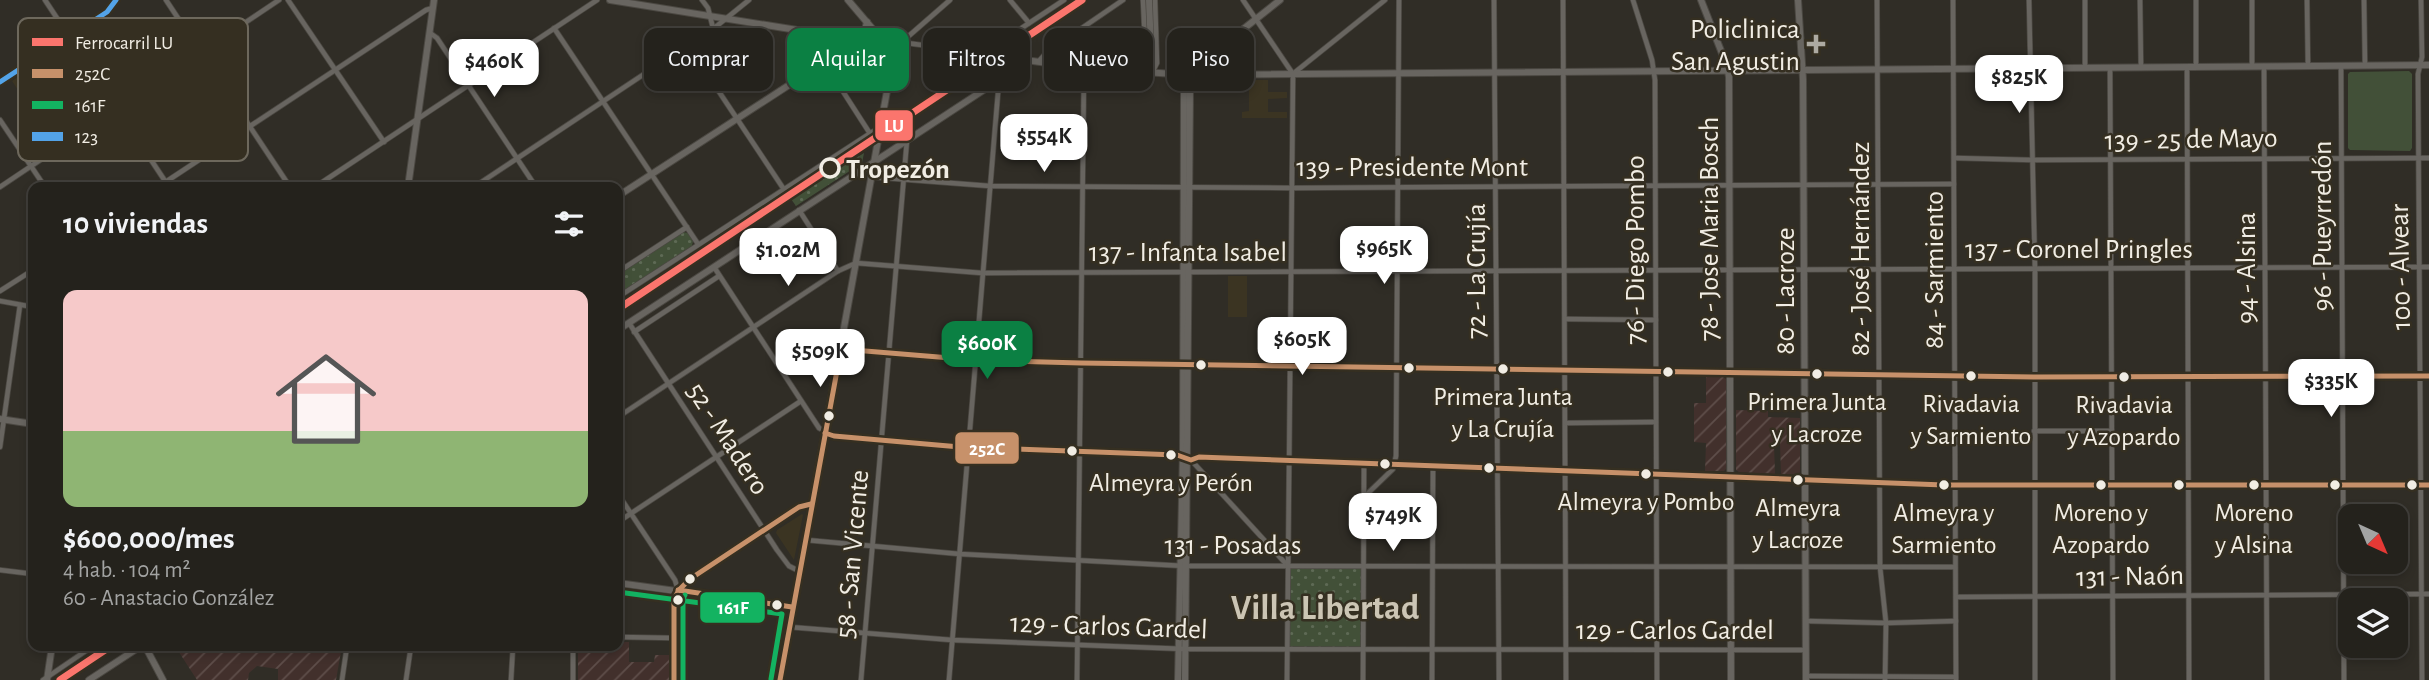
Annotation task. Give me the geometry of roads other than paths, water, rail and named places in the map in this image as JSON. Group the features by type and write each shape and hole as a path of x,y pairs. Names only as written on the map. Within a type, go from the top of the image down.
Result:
{"street":[{"path":"45,0 57,18"},
{"path":"98,18 107,12 116,0"},
{"path":"166,0 178,18"},
{"path":"248,21 279,0"},
{"path":"288,0 384,142"},
{"path":"323,182 597,0"},
{"path":"610,0 794,28"},
{"path":"702,0 708,8 713,28 749,0"},
{"path":"909,36 950,0"},
{"path":"1010,0 1029,23"},
{"path":"909,43 984,53 1063,0"},
{"path":"1039,61 1050,50 1123,0"},
{"path":"1143,0 1144,28"},
{"path":"1149,0 1150,28"},
{"path":"1153,72 1157,63 1155,0"},
{"path":"1243,0 1293,74 1287,680"},
{"path":"1244,28 1280,0"},
{"path":"1293,74 1385,0"},
{"path":"1364,496 1395,464 1399,0"},
{"name":"72 - La Crujía","path":"1494,0 1499,680"},
{"path":"1563,0 1566,680"},
{"name":"76 - Diego Pombo","path":"1633,0 1654,71 1657,680"},
{"path":"1701,0 1728,71"},
{"name":"80 - Lacroze","path":"1798,0 1803,70 1806,678"},
{"name":"82 - José Hernández","path":"1877,0 1880,567 1886,623 1885,678"},
{"name":"84 - Sarmiento","path":"1953,0 1956,678"},
{"path":"2029,0 2035,270 2035,680"},
{"path":"2085,0 2085,68"},
{"path":"2140,0 2141,68"},
{"path":"2196,0 2196,67"},
{"path":"2252,0 2252,66"},
{"path":"2307,0 2308,65"},
{"path":"2364,0 2365,65"},
{"name":"100 - Alvear","path":"2421,0 2418,74 2422,680"},
{"path":"852,1 872,28"},
{"path":"250,125 434,4"},
{"path":"409,182 434,4"},
{"path":"866,28 867,22"},
{"path":"555,28 698,244"},
{"path":"430,33 437,38 533,182"},
{"path":"1030,60 1044,62"},
{"path":"1254,76 1399,72 1564,73 2429,65"},
{"name":"94 - Alsina","path":"2264,66 2267,680"},
{"name":"96 - Pueyrredón","path":"2341,66 2344,588"},
{"path":"2187,67 2189,680"},
{"path":"2110,68 2113,680"},
{"path":"0,82 18,70"},
{"name":"78 - Jose Maria Bosch","path":"1728,71 1731,680"},
{"path":"482,182 644,75"},
{"path":"623,193 787,85"},
{"path":"719,91 783,188"},
{"path":"842,91 869,132"},
{"path":"780,680 887,91"},
{"path":"623,327 982,91"},
{"path":"949,680 998,91"},
{"path":"1077,680 1084,91"},
{"path":"1178,680 1187,458 1187,188 1184,91"},
{"path":"0,120 18,146"},
{"path":"248,122 287,182"},
{"path":"623,294 881,126"},
{"name":"58 - San Vicente","path":"861,680 907,139"},
{"name":"139 - 25 de Mayo","path":"1954,158 2429,158"},
{"path":"29,161 43,182"},
{"path":"0,187 39,161"},
{"path":"151,161 165,182"},
{"path":"171,182 200,161"},
{"name":"139 - Presidente Mont","path":"872,177 990,187 1954,184"},
{"path":"799,210 838,271"},
{"path":"623,269 687,227"},
{"path":"623,414 838,271 856,263"},
{"name":"137 - Infanta Isabel","path":"856,263 982,273 1730,270"},
{"path":"714,267 801,401 825,433 834,436 969,447 1187,458 1566,470 1805,481 2034,486 2429,485"},
{"name":"137 - Coronel Pringles","path":"1730,270 2429,267"},
{"path":"0,291 28,273"},
{"path":"635,332 719,276"},
{"path":"0,301 28,306"},
{"path":"0,447 20,305"},
{"path":"1565,319 1656,320"},
{"name":"52 - Madero","path":"629,323 789,566 799,571"},
{"path":"841,349 975,360 1081,363 2035,377 2429,376"},
{"path":"623,519 801,401"},
{"path":"2,420 28,423"},
{"path":"1566,423 1656,422"},
{"path":"2034,432 2112,431"},
{"path":"1187,458 1287,566"},
{"path":"1363,680 1364,463"},
{"path":"1432,680 1433,466"},
{"path":"623,502 675,580 678,590"},
{"path":"674,680 674,596 678,590 690,579 804,504 811,504"},
{"name":"131 - Posadas","path":"805,540 961,554 1182,566 1955,567"},
{"path":"0,570 28,573"},
{"path":"623,584 792,607"},
{"name":"131 - Naón","path":"2408,595 2429,594"},
{"name":"131 - Naón","path":"1957,597 2338,596"},
{"name":"129 - Carlos Gardel","path":"1806,621 1956,621"},
{"name":"129 - Carlos Gardel","path":"789,626 952,640 1181,649 1806,650"},
{"path":"623,637 674,638"},
{"path":"1181,649 1185,680"},
{"path":"46,679 51,651"},
{"path":"46,679 86,651"},
{"path":"89,680 135,651"},
{"path":"146,651 163,680"},
{"path":"345,651 342,680 350,680"},
{"path":"406,680 410,651"},
{"path":"511,680 513,651"},
{"path":"573,651 573,680"},
{"name":"96 - Pueyrredón","path":"2344,658 2344,680"},
{"path":"1806,678 1956,678"}],"rail line":[{"name":"LU","path":"623,306 1082,0"},
{"name":"LU","path":"60,680 104,651"}],"place":[{"name":"Policlinica San Agustin","path":"1816,44"},
{"name":"Tropezón","path":"830,168"},
{"name":"Primera Junta y La Crujía","path":"1503,369"},
{"name":"Primera Junta y Lacroze","path":"1817,374"},
{"name":"Rivadavia y Sarmiento","path":"1971,376"},
{"name":"Rivadavia y Azopardo","path":"2124,377"},
{"name":"Almeyra y Perón","path":"1171,455"},
{"name":"Almeyra y Pombo","path":"1646,474"},
{"name":"Almeyra y Lacroze","path":"1798,480"},
{"name":"Almeyra y Sarmiento","path":"1944,485"},
{"name":"Moreno y Azopardo","path":"2101,485"},
{"name":"Moreno y Alsina","path":"2254,485"}],"district":[{"name":"Villa Libertad","path":"1325,607"}]}
